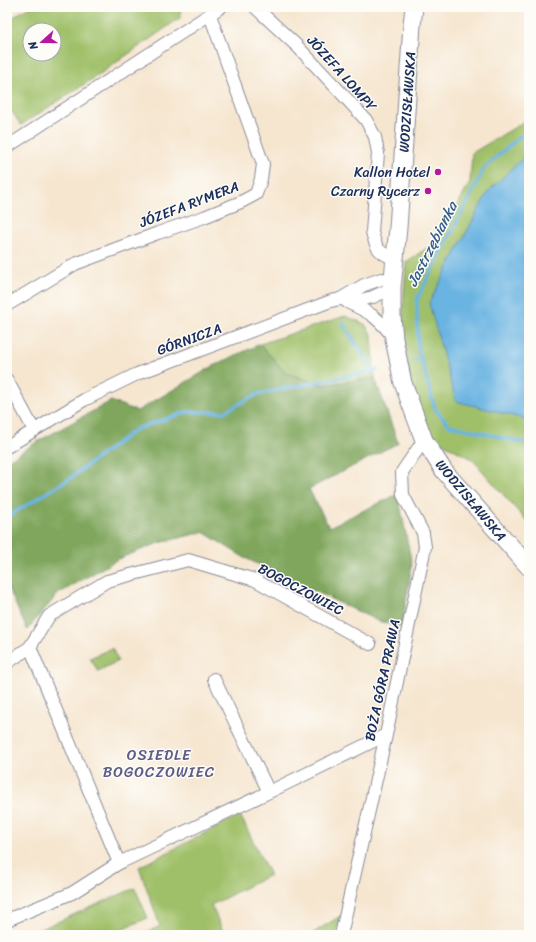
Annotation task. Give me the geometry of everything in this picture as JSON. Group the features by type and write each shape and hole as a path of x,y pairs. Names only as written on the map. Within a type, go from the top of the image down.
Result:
{"main road":[{"name":"WODZISŁAWSKA","path":"409,7 412,25"},
{"name":"WODZISŁAWSKA","path":"414,7 393,284 392,316 394,339 403,383 424,440 444,471 523,553 529,567"}],"street":[{"path":"7,147 221,7"},
{"name":"JÓZEFA LOMPY","path":"255,7 297,46 366,120 375,137 378,153 372,232 375,244 383,255 395,259"},
{"name":"JÓZEFA RYMERA","path":"7,305 75,264 158,232 204,217 241,202 256,194 264,164 210,15"},
{"name":"GÓRNICZA","path":"7,447 84,400 137,374 340,299 360,300 373,297 393,284"},
{"path":"340,299 374,316 384,325 394,339"},
{"path":"7,380 34,430"},
{"name":"BOŻA GÓRA PRAWA","path":"342,935 425,547 423,533 403,495 402,472 424,440"},
{"name":"BOGOCZOWIEC","path":"7,663 30,647 50,616 107,581 188,560 255,580 370,644"},
{"path":"30,647 119,863"},
{"path":"214,679 269,792"},
{"path":"7,920 72,892 119,863 386,735"}],"green space":[{"path":"29,7 181,7 180,18 94,78 21,125 7,104 7,21"},
{"path":"529,119 529,524 472,459 433,438 412,392 402,322 406,262 439,240 470,182 472,153"},
{"path":"345,316 365,324 372,335 375,378 324,385 286,373 260,344"},
{"path":"260,344 286,373 324,385 375,378 398,443 309,489 329,527 398,494 412,564 402,627 378,621 245,558 203,532 159,543 118,559 58,594 27,630 7,585 7,461 35,443 111,401 137,411 215,365"},
{"path":"112,648 118,661 98,671 90,658"},
{"path":"240,815 270,875 211,905 225,935 142,935 160,926 139,867"},
{"path":"135,888 148,918 114,932 115,935 27,935"},
{"path":"342,915 335,935 310,935"}],"water":[{"path":"524,157 529,158 529,420 456,401 429,303 488,192"}],"waterway":[{"name":"Jastrzębianka","path":"529,129 485,167 417,299 418,348 435,409 449,425 529,444"},
{"path":"343,323 373,371"},
{"name":"Jastrzębianka","path":"415,360 421,358"},
{"path":"7,517 69,479 136,429 187,412 224,412 258,394 377,370"}],"place":[{"name":"Kallon Hotel","path":"438,172"},
{"name":"Czarny Rycerz","path":"428,191"}],"district":[{"name":"OSIEDLE BOGOCZOWIEC","path":"159,764"}]}
